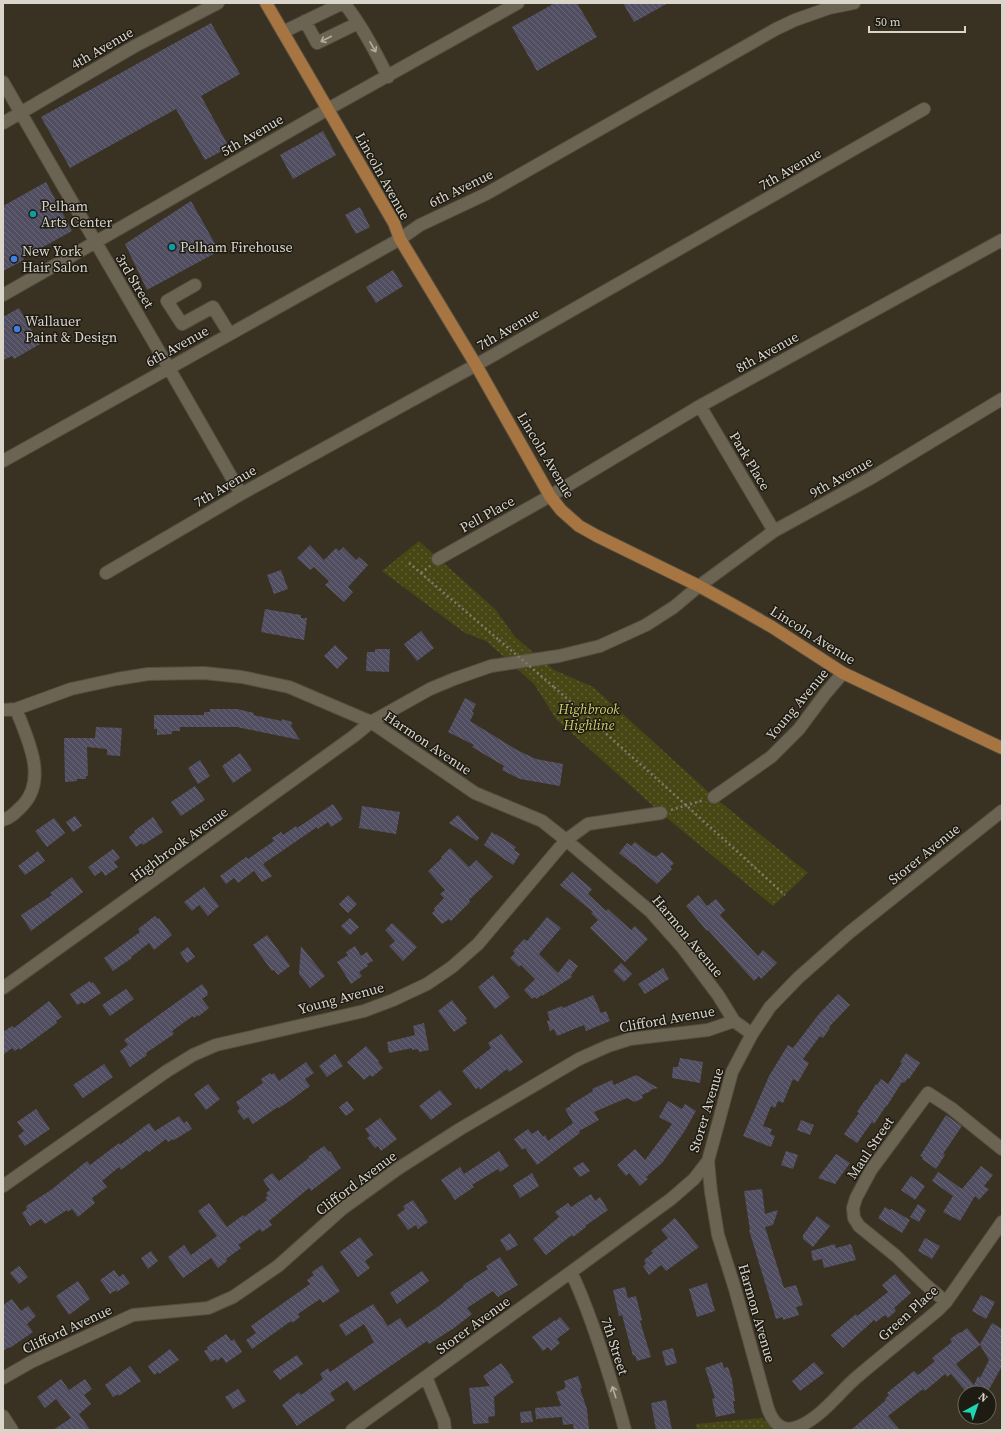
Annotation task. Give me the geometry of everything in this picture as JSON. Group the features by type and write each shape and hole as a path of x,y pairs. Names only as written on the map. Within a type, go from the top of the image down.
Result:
{"main road":[{"name":"Lincoln Avenue","path":"266,3 394,223 400,239 476,364 550,496 561,510 579,526 627,552 699,586 772,627 843,673 1002,748"}],"street":[{"name":"4th Avenue","path":"3,123 135,46 218,3"},
{"path":"283,32 344,3 376,52 388,77"},
{"name":"5th Avenue","path":"3,295 328,109 388,77 518,3"},
{"name":"6th Avenue","path":"3,461 229,333 400,239 420,225 486,194 776,29 795,20 822,11 854,3"},
{"path":"305,21 317,44 358,23"},
{"name":"3rd Street","path":"3,82 241,494"},
{"name":"7th Avenue","path":"106,573 241,494 476,364 924,109"},
{"name":"8th Avenue","path":"550,496 700,406 1002,240"},
{"path":"195,285 167,301 182,324 213,307 229,333"},
{"name":"9th Avenue","path":"699,586 774,531 871,478 1002,399"},
{"name":"Park Place","path":"700,406 774,531"},
{"name":"Pell Place","path":"438,559 550,496"},
{"name":"Highbrook Avenue","path":"3,988 354,736 371,722 430,689 491,666 559,656 600,646 646,625 674,607 699,586"},
{"name":"Harmon Avenue","path":"3,710 16,708 71,689 117,679 148,674 204,673 242,677 289,687 371,722 475,793 542,821 566,840 651,912 682,947 718,995 734,1021 752,1034"},
{"name":"Young Avenue","path":"714,797 771,757 799,729 843,673"},
{"path":"3,820 17,811 27,800 34,787 36,770 16,708"},
{"name":"Storer Avenue","path":"352,1430 671,1199 694,1180 708,1161 732,1072 752,1034 770,1007 824,954 850,932 1002,811"},
{"name":"Young Avenue","path":"3,1186 167,1071 193,1055 216,1045 364,1011 393,1000 427,984 452,967 478,944 566,840 588,824 661,813"},
{"name":"Clifford Avenue","path":"3,1378 31,1362 133,1315 208,1308 233,1297 278,1266 342,1209 399,1168 460,1129 579,1059 608,1046 630,1039 708,1030 734,1021"},
{"name":"Maul Street","path":"946,1302 896,1256 859,1226 854,1218 853,1208 856,1198 871,1170 928,1093 952,1108 1002,1149"},
{"name":"Harmon Avenue","path":"708,1161 718,1235 736,1289 772,1418 784,1428 793,1429 806,1423 818,1413"},
{"name":"Green Place","path":"818,1413 856,1377 946,1302 1002,1222"},
{"name":"7th Street","path":"571,1272 582,1294 620,1410 625,1430"},
{"path":"426,1376 444,1421 445,1430"},
{"path":"3,1416 12,1430"}],"path":[{"path":"409,563 554,687 785,895"},
{"path":"661,813 714,797"}],"green space":[{"name":"Highbrook Highline","path":"419,541 496,610 515,637 554,670 593,687 714,797 808,873 773,906 661,813 556,719 534,684 486,641 465,633 382,571"},
{"path":"762,1418 774,1430 697,1430 696,1424"}],"building":[{"path":"555,3 577,3 597,37 537,71 512,27"},
{"path":"623,3 668,3 634,22"},
{"path":"211,23 240,74 201,96 229,147 205,160 176,109 70,168 41,117"},
{"path":"323,131 336,155 293,179 280,155"},
{"name":"Pelham Arts Center","path":"46,182 72,231 23,258 24,260 3,271 3,206"},
{"name":"Pelham Firehouse","path":"191,201 219,251 147,290 125,244"},
{"path":"360,207 370,227 356,234 345,215"},
{"path":"393,270 403,286 376,303 366,287"},
{"name":"Wallauer Paint & Design","path":"19,308 40,344 14,359 12,356 3,360 3,317"},
{"path":"310,545 324,560 336,548 339,551 343,547 356,560 359,557 368,565 348,587 353,592 344,602 325,585 329,581 314,567 310,570 297,558"},
{"path":"281,570 288,589 274,594 267,575"},
{"path":"265,609 301,615 301,618 307,618 304,640 261,632"},
{"path":"421,631 434,648 417,661 404,644"},
{"path":"335,645 348,658 337,669 324,656"},
{"path":"375,649 390,649 389,672 366,671 367,652 375,652"},
{"path":"465,698 476,704 470,721 517,750 536,759 563,764 560,786 520,779 502,770 504,766 472,747 474,745 448,732"},
{"path":"210,709 237,709 254,713 253,715 292,722 291,726 300,740 237,727 180,727 180,731 172,731 172,734 157,735 157,729 154,729 154,715 204,715 204,712 210,712"},
{"path":"96,727 122,728 120,756 107,755 107,749 87,747 88,776 86,776 86,779 77,779 77,781 65,782 64,738 95,738"},
{"path":"240,753 252,770 233,783 222,766"},
{"path":"200,760 210,776 198,784 188,768"},
{"path":"195,786 205,800 181,816 171,802"},
{"path":"333,804 343,819 331,827 328,822 318,829 317,827 263,864 272,876 262,882 254,871 238,883 234,878 226,884 220,876 246,857 248,859 274,841 272,838 281,832 283,835 296,826 297,828"},
{"path":"362,806 400,812 396,834 359,828"},
{"path":"458,815 479,838 477,841 449,823"},
{"path":"75,816 82,826 73,832 66,822"},
{"path":"153,817 163,832 143,845 142,843 136,847 129,837 135,832 134,831"},
{"path":"54,818 65,833 47,847 35,831"},
{"path":"492,832 516,847 514,850 520,854 513,865 484,845"},
{"path":"635,842 653,856 654,855 656,857 662,852 674,863 670,867 672,869 657,884 619,853 627,843 631,846"},
{"path":"450,848 469,867 476,860 493,877 469,900 470,902 451,921 449,919 442,924 432,913 435,910 434,908 444,898 440,894 445,890 428,871"},
{"path":"113,849 120,858 114,862 118,867 105,876 102,871 95,876 88,867"},
{"path":"38,851 45,861 25,875 18,866"},
{"path":"572,872 592,889 588,894 606,911 608,909 631,930 635,926 648,939 625,962 590,928 598,920 591,913 593,912 560,885"},
{"path":"72,877 83,892 31,931 21,915 52,895 50,893"},
{"path":"204,887 219,906 208,916 199,905 192,911 184,902"},
{"path":"348,895 357,904 348,913 339,904"},
{"path":"698,895 707,906 716,899 725,910 720,915 758,956 763,950 777,963 761,979 759,976 754,981 708,930 707,931 686,906"},
{"path":"155,916 157,919 159,918 172,935 154,950 149,943 131,957 132,958 113,971 104,958 140,932 138,929"},
{"path":"547,917 561,928 539,954 558,973 569,959 578,966 571,975 572,977 542,996 541,995 537,999 535,997 532,999 524,990 535,979 521,965 519,967 510,958 515,953 513,951 524,939 527,941"},
{"path":"350,918 359,927 350,935 341,926"},
{"path":"392,923 417,947 403,961 389,946 395,941 385,930"},
{"path":"267,935 290,966 278,975 274,970 272,971 253,945"},
{"path":"301,946 325,976 310,988 299,974"},
{"path":"355,946 361,956 367,952 373,961 367,964 368,966 359,972 362,976 351,984 337,962 348,955 346,952"},
{"path":"188,947 195,957 187,963 180,953"},
{"path":"621,963 632,974 624,982 613,971"},
{"path":"663,968 669,979 645,994 638,984"},
{"path":"493,975 510,997 495,1009 478,987"},
{"path":"90,981 91,983 93,982 101,993 84,1004 82,1002 77,1005 70,994"},
{"path":"202,984 208,992 208,995 202,999 209,1008 199,1016 198,1015 194,1018 193,1016 172,1031 174,1034 146,1053 147,1055 130,1067 120,1051 128,1045 124,1040"},
{"path":"126,989 134,999 110,1016 102,1005"},
{"path":"838,994 850,1005 829,1027 830,1028 823,1038 820,1036 803,1059 809,1063 798,1082 793,1079 783,1103 778,1101 775,1108 771,1106 763,1126 772,1129 770,1134 775,1136 771,1147 743,1136 769,1076 788,1045 793,1048 819,1014"},
{"path":"593,995 601,1013 606,1011 610,1021 586,1031 584,1025 557,1036 554,1029 550,1031 547,1021 550,1020 547,1012 562,1006 563,1008"},
{"path":"452,1000 467,1019 465,1020 467,1023 454,1032 438,1011"},
{"path":"49,1001 62,1017 56,1021 57,1023 20,1050 19,1048 15,1051 12,1048 3,1055 3,1032 12,1026 14,1028"},
{"path":"424,1023 429,1050 419,1052 418,1049 412,1050 412,1048 389,1053 387,1042 415,1035 413,1026"},
{"path":"501,1034 523,1062 509,1072 507,1069 480,1090 479,1087 476,1089 462,1071 491,1048 488,1043"},
{"path":"366,1046 383,1068 372,1077 370,1075 364,1080 347,1062"},
{"path":"906,1053 920,1063 909,1079 908,1078 904,1083 902,1082 874,1124 872,1122 857,1143 844,1134 859,1113 857,1112 876,1084 877,1085 881,1079 888,1084 902,1063 900,1062"},
{"path":"335,1054 343,1066 327,1077 319,1066"},
{"path":"680,1058 703,1062 700,1083 672,1078 673,1067 678,1067"},
{"path":"306,1062 314,1073 305,1079 310,1086 253,1124 248,1117 244,1120 237,1111 240,1109 236,1102 263,1083 261,1079 270,1073 271,1075 274,1073 279,1081"},
{"path":"104,1064 113,1077 83,1098 73,1085"},
{"path":"636,1075 658,1088 650,1090 651,1091 642,1095 643,1098 635,1102 627,1098 594,1112 599,1120 579,1131 580,1133 537,1165 525,1148 522,1150 514,1139 528,1129 532,1134 538,1130 543,1137 545,1135 548,1141 573,1123 565,1109 571,1106 570,1105 593,1091 592,1089 612,1080 614,1085"},
{"path":"208,1084 220,1099 206,1110 194,1094"},
{"path":"440,1090 452,1104 431,1120 419,1106"},
{"path":"347,1101 354,1110 346,1116 339,1107"},
{"path":"668,1101 682,1109 685,1104 696,1111 684,1132 662,1163 646,1177 648,1179 640,1186 629,1173 626,1176 617,1165 635,1149 645,1160 672,1124 659,1117"},
{"path":"36,1109 50,1129 25,1146 18,1136 24,1131 17,1122"},
{"path":"946,1115 962,1126 943,1154 945,1155 936,1169 920,1156"},
{"path":"179,1116 184,1123 187,1121 192,1129 174,1140 173,1139 168,1142 166,1139 149,1152 147,1150 121,1170 119,1167 102,1181 107,1187 92,1198 95,1203 78,1217 72,1209 68,1212 67,1210 45,1224 41,1219 30,1226 22,1213 27,1209 26,1206 51,1190 87,1161 90,1165 149,1123 155,1131"},
{"path":"380,1118 397,1139 381,1151 378,1146 375,1148 367,1138 370,1136 365,1129"},
{"path":"801,1120 814,1125 810,1135 797,1130"},
{"path":"324,1146 329,1152 330,1151 341,1168 311,1191 309,1188 269,1221 272,1225 262,1232 260,1229 238,1245 241,1248 226,1259 227,1261 218,1268 211,1258 183,1278 168,1257 184,1245 191,1255 217,1236 198,1211 209,1203 227,1227 243,1215 244,1217 267,1200 265,1198 268,1196 266,1193 270,1190 263,1180 272,1173 279,1181"},
{"path":"499,1151 509,1166 500,1172 498,1169 472,1185 474,1187 455,1200 441,1180 460,1167 464,1174"},
{"path":"786,1151 798,1155 793,1169 781,1165"},
{"path":"836,1154 850,1163 835,1184 818,1178"},
{"path":"583,1162 590,1171 580,1177 573,1168"},
{"path":"981,1166 993,1175 984,1186 989,1189 979,1200 975,1196 960,1221 943,1212 953,1196 932,1181 938,1172 962,1189"},
{"path":"532,1173 539,1186 520,1198 513,1185"},
{"path":"911,1176 925,1186 915,1200 901,1190"},
{"path":"762,1189 765,1214 778,1210 773,1225 765,1227 784,1288 796,1285 803,1305 796,1307 799,1315 783,1320 783,1317 776,1319 749,1230 744,1191"},
{"path":"591,1194 595,1201 600,1197 608,1210 585,1226 586,1227 573,1237 572,1235 546,1255 533,1239 559,1217 555,1212 568,1203 571,1207"},
{"path":"413,1200 428,1222 418,1229 416,1225 408,1230 397,1215 405,1209 403,1206"},
{"path":"918,1204 926,1210 919,1222 910,1217"},
{"path":"885,1207 910,1220 902,1233 878,1218"},
{"path":"817,1216 830,1226 813,1247 803,1239 803,1235"},
{"path":"675,1218 699,1247 666,1271 661,1265 649,1275 643,1266 646,1264 644,1260 653,1253 651,1251 668,1238 661,1230"},
{"path":"510,1233 518,1245 507,1251 500,1240"},
{"path":"360,1237 373,1255 365,1261 370,1268 358,1277 340,1252"},
{"path":"925,1238 940,1246 932,1259 918,1251"},
{"path":"835,1244 836,1248 851,1244 856,1260 824,1268 822,1259 813,1261 811,1251"},
{"path":"151,1251 158,1261 148,1269 141,1258"},
{"path":"500,1257 518,1285 498,1297 493,1291 467,1308 472,1314 454,1328 429,1344 427,1341 354,1391 347,1381 330,1393 335,1400 297,1426 282,1405 299,1392 301,1395 323,1379 320,1374 328,1368 330,1372 374,1342 364,1324 346,1336 339,1325 373,1304 388,1326 400,1318 407,1328 439,1306 464,1286 463,1285 488,1269 486,1266"},
{"path":"322,1265 340,1291 323,1303 320,1299 298,1314 300,1317 292,1323 291,1321 252,1349 246,1340 256,1333 251,1326 310,1284 307,1280 314,1275 312,1272"},
{"path":"19,1266 28,1277 19,1284 10,1273"},
{"path":"114,1270 119,1277 123,1274 130,1283 117,1292 116,1290 110,1294 100,1280"},
{"path":"422,1271 429,1281 397,1304 390,1293"},
{"path":"895,1274 911,1293 894,1308 896,1311 888,1318 885,1315 876,1322 874,1320 843,1348 831,1335 856,1314 857,1316 888,1292 882,1285"},
{"path":"78,1281 90,1299 69,1315 56,1296"},
{"path":"707,1283 715,1311 697,1317 689,1289"},
{"path":"625,1287 628,1298 636,1296 642,1320 640,1321 651,1357 637,1361 635,1355 633,1356 622,1315 619,1316 613,1290"},
{"path":"981,1295 995,1302 986,1319 972,1311"},
{"path":"12,1299 21,1311 28,1306 36,1316 27,1324 33,1332 10,1348 9,1347 3,1351 3,1305"},
{"path":"560,1317 570,1329 557,1339 560,1343 551,1351 548,1347 543,1351 532,1337"},
{"path":"992,1323 1002,1329 1002,1366 991,1385 974,1385 960,1385 951,1374 947,1377 945,1374 925,1391 923,1389 888,1416 900,1430 851,1430 886,1400 885,1399 889,1395 887,1393 914,1371 918,1375 935,1361 932,1358 952,1342 950,1339 967,1328 980,1344","holes":["980,1345 989,1360 980,1378 978,1376 974,1385 956,1364"]},
{"path":"226,1334 231,1341 234,1339 242,1352 226,1363 222,1357 217,1361 216,1359 211,1362 204,1351 208,1349 207,1347"},
{"path":"673,1348 677,1363 666,1366 662,1351"},
{"path":"170,1349 179,1360 159,1374 158,1372 154,1375 148,1366"},
{"path":"297,1355 303,1364 280,1380 273,1371"},
{"path":"722,1362 724,1368 728,1367 732,1379 735,1413 716,1417 712,1399 715,1398 705,1368"},
{"path":"814,1362 824,1373 800,1391 792,1381"},
{"path":"501,1363 514,1382 494,1397 495,1416 488,1417 489,1423 473,1424 469,1388 490,1386 483,1376"},
{"path":"130,1366 141,1381 119,1396 118,1394 113,1397 105,1385"},
{"path":"578,1376 582,1388 580,1389 587,1409 589,1430 574,1430 573,1424 563,1425 562,1417 536,1419 535,1408 561,1406 556,1392 566,1387 564,1381"},
{"path":"61,1379 69,1390 85,1379 92,1389 84,1395 91,1404 79,1414 90,1430 53,1430 71,1418 56,1399 45,1408 37,1397"},
{"path":"238,1389 246,1401 233,1409 225,1397"},
{"path":"666,1400 672,1430 656,1430 651,1403"},
{"path":"531,1411 533,1422 521,1423 520,1412"}],"place":[{"name":"Pelham Arts Center","path":"33,214"},
{"name":"Pelham Firehouse","path":"172,247"},
{"name":"New York Hair Salon","path":"14,259"},
{"name":"Wallauer Paint & Design","path":"17,329"}]}
